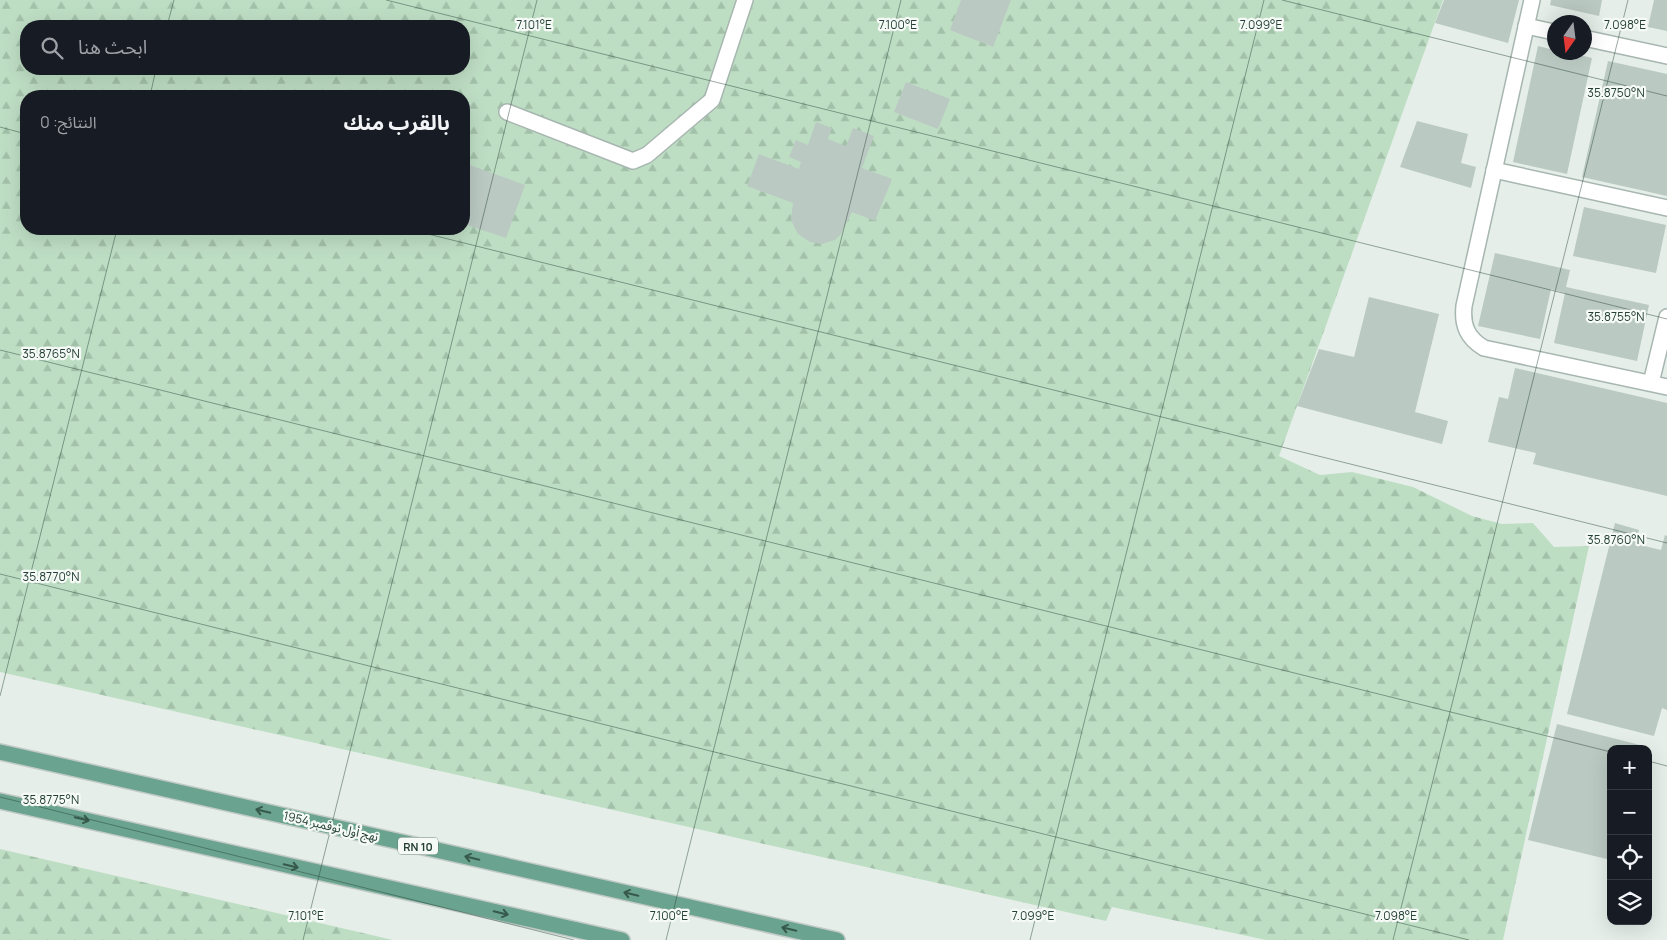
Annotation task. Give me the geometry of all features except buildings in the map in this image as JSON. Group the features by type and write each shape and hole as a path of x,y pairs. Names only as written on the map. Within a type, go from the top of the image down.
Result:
{"main road":[{"name":"نهج أول نوفمبر 1954","path":"0,752 837,940"},
{"path":"0,801 622,940"}],"street":[{"path":"507,112 633,161 647,155 712,100 745,0"},
{"path":"1532,0 1464,306 1464,326 1468,335 1484,348 1667,387"},
{"path":"1526,26 1547,30"},
{"path":"1592,40 1667,56"},
{"path":"1494,170 1667,208"},
{"path":"1651,383 1667,317"}],"green space":[{"path":"0,0 1443,0 1279,456 1320,475 1352,472 1413,487 1472,516 1502,524 1533,523 1554,547 1589,546 1503,940 1266,940 1112,907 1106,921 0,672"},
{"path":"0,849 393,940 0,940"}]}
